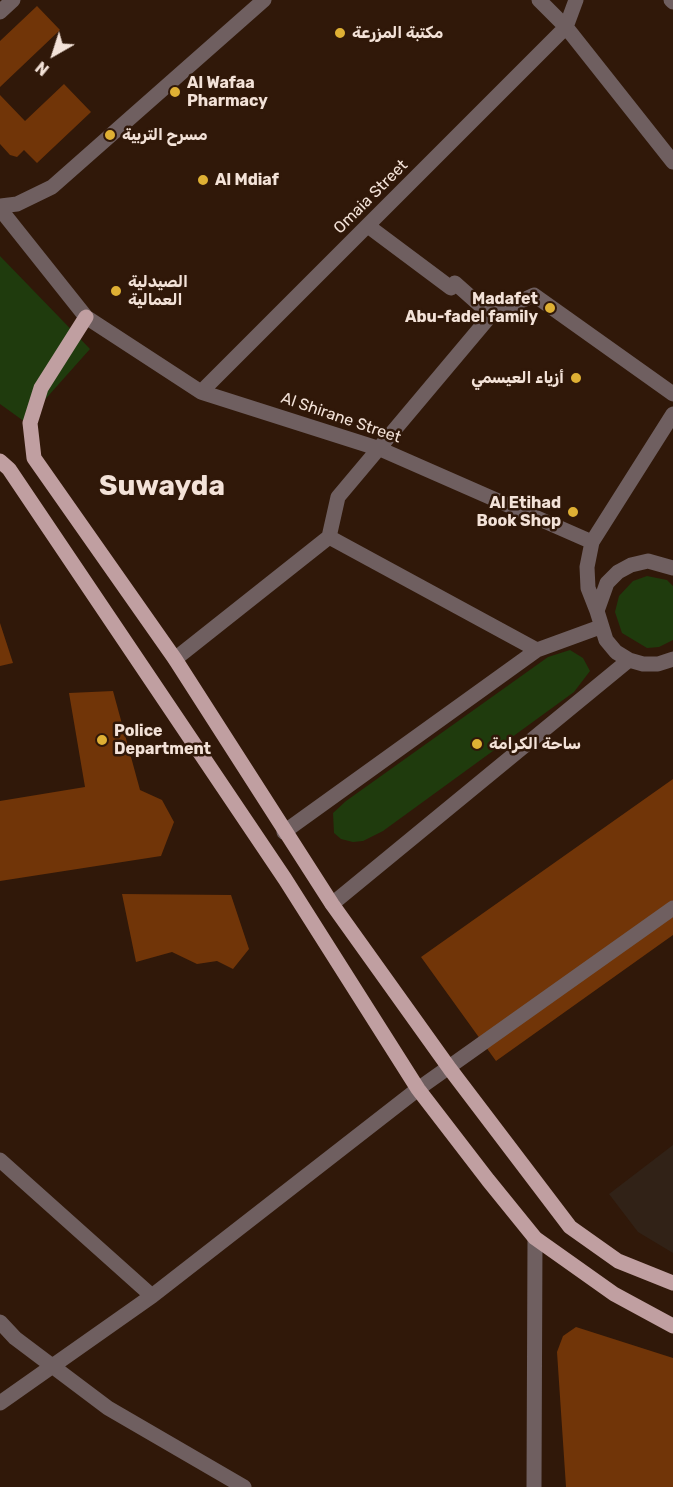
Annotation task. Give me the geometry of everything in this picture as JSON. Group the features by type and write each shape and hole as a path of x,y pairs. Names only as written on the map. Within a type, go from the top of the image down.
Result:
{"main road":[{"path":"86,317 41,388 30,423 34,458 175,659 332,904 450,1069 570,1227 618,1261 673,1283"},
{"path":"0,461 9,469 285,879 418,1089 535,1238 614,1294 673,1326"}],"street":[{"path":"0,12 12,0"},
{"path":"0,208 17,204 52,187 264,0"},
{"path":"539,0 566,27 673,162"},
{"path":"566,27 576,0"},
{"name":"Omaia Street","path":"201,392 566,27"},
{"name":"Al Shirane Street","path":"0,208 86,317 201,392 380,448 592,542"},
{"path":"368,226 451,288 455,283 491,315"},
{"path":"175,659 329,537 338,497 491,315 534,295 673,394"},
{"path":"673,414 592,542 587,567 588,588 598,619 606,640 616,652 628,660 643,664 658,664 673,659"},
{"path":"329,537 537,650"},
{"path":"284,832 537,650 598,619 607,583 618,572 631,565 648,561 673,568"},
{"path":"332,904 628,660"},
{"path":"0,1403 152,1296 418,1089 450,1069 673,908"},
{"path":"0,1160 152,1296"},
{"path":"534,1487 535,1238"},
{"path":"0,1322 15,1338 108,1408 244,1487"}],"shaded area":[{"path":"673,1145 673,1253 638,1232 609,1194"}],"green space":[{"path":"0,256 90,349 25,422 0,404"},
{"path":"647,576 667,580 673,586 673,640 659,647 647,648 622,633 615,612 619,596 633,581"},
{"path":"570,650 583,658 590,671 574,692 383,831 363,841 353,842 341,839 334,833 333,813 346,801 548,657"}],"building":[{"path":"37,6 60,30 0,87 0,41"},
{"path":"64,84 91,112 37,163 24,150 17,157 10,155 0,144 0,95 25,121"},
{"path":"0,623 13,663 0,666"},
{"name":"Police Department","path":"113,691 140,790 162,800 174,822 161,856 0,881 0,801 85,787 69,693"},
{"path":"673,779 673,935 496,1061 421,957"},
{"path":"122,894 231,895 249,949 233,969 217,961 197,964 172,952 136,962"},
{"path":"576,1327 673,1358 673,1487 566,1487 557,1352 563,1336"}],"place":[{"name":"مكتبة المزرعة","path":"340,33"},
{"name":"Al Wafaa Pharmacy","path":"175,92"},
{"name":"مسرح التربية","path":"110,135"},
{"name":"Al Mdiaf","path":"203,180"},
{"name":"الصيدلية العمالية","path":"116,291"},
{"name":"Madafet Abu-fadel family","path":"550,308"},
{"name":"أزياء العيسمي","path":"576,378"},
{"name":"Al Etihad Book Shop","path":"573,512"},
{"name":"Police Department","path":"102,740"},
{"name":"ساحة الكرامة","path":"477,744"}],"district":[{"name":"Suwayda","path":"162,487"}]}
